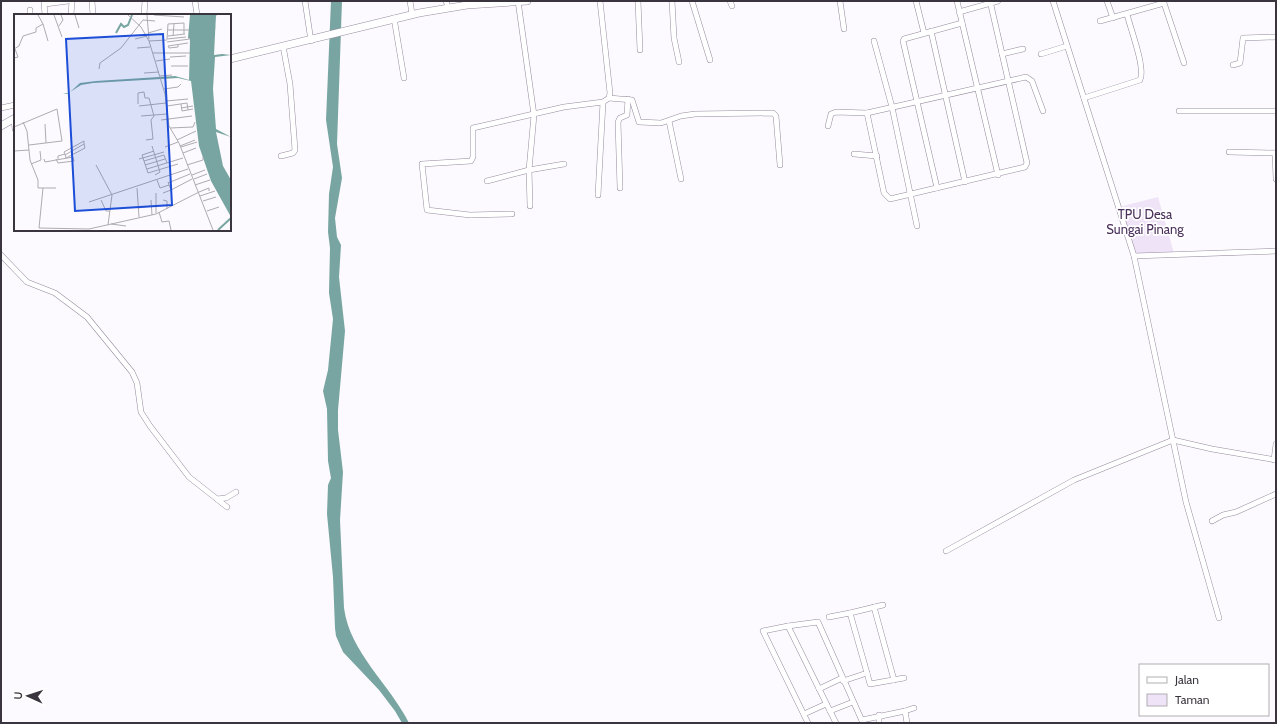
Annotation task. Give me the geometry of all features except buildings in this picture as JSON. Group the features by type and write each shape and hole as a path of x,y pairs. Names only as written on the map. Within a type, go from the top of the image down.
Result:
{"main road":[{"path":"231,59 311,41 447,4 527,1"},
{"path":"1,126 14,119"}],"street":[{"path":"45,14 44,2 68,1"},
{"path":"71,14 72,1"},
{"path":"92,1 93,14"},
{"path":"144,14 145,1"},
{"path":"196,1 197,14"},
{"path":"305,1 311,41"},
{"path":"410,1 412,14"},
{"path":"518,1 534,115 530,170 530,206"},
{"path":"512,214 470,215 427,210 422,164 470,160 473,157 472,132 474,128 570,106 603,102 608,98 610,93 600,1"},
{"path":"638,1 640,50"},
{"path":"672,1 675,22 674,38 680,62"},
{"path":"692,1 710,60"},
{"path":"840,1 844,29"},
{"path":"916,1 924,33"},
{"path":"957,1 998,175"},
{"path":"959,12 990,2 998,1"},
{"path":"1053,1 1134,256 1186,502 1219,618"},
{"path":"1107,1 1113,18"},
{"path":"867,113 886,197 890,199 998,175 1025,167 1027,163 990,2"},
{"path":"1100,21 1163,2 1184,63"},
{"path":"1084,98 1140,80 1142,75 1142,66 1127,14"},
{"path":"394,18 404,78"},
{"path":"937,188 903,41 924,33 962,23"},
{"path":"931,31 965,182"},
{"path":"1233,65 1240,64 1243,38 1276,37"},
{"path":"874,41 892,107 917,226"},
{"path":"281,156 294,153 295,150 290,84 283,46"},
{"path":"1041,54 1067,46"},
{"path":"1002,54 1023,49"},
{"path":"828,126 831,114 836,112 867,113 1026,77 1031,79 1043,111"},
{"path":"608,98 628,99 634,101 638,122 659,123 669,121 680,116 696,114 773,113 776,116 780,165"},
{"path":"620,188 618,122 620,118 627,115 628,99"},
{"path":"598,195 603,102"},
{"path":"1,108 14,105"},
{"path":"1179,111 1276,112"},
{"path":"669,121 681,179"},
{"path":"1229,152 1276,153 1276,179"},
{"path":"854,154 877,156"},
{"path":"488,181 530,170 564,164"},
{"path":"1134,256 1276,251"},
{"path":"1,255 27,282 60,297 87,318 132,372 137,384 141,412 150,426 189,477 227,508"},
{"path":"946,551 1074,480 1173,440 1212,449 1275,460 1276,444"},
{"path":"217,499 226,498 236,492"},
{"path":"1212,521 1223,515 1236,512 1276,494"},
{"path":"829,617 883,605"},
{"path":"874,607 894,680"},
{"path":"850,613 870,684 904,678"},
{"path":"808,723 763,631 818,622 842,680 863,721 914,708"},
{"path":"788,626 836,723"},
{"path":"819,689 842,680 867,673"},
{"path":"830,711 853,702"},
{"path":"804,714 826,704"},
{"path":"906,711 907,723"},
{"path":"879,716 880,723"}],"green space":[{"name":"TPU Desa Sungai Pinang","path":"1158,197 1174,253 1135,253 1119,207"}],"shaded area":[{"path":"331,1 342,1 337,144 342,178 335,218 337,237 341,245 339,277 345,331 338,410 338,430 343,472 340,520 344,608 348,624 362,654 401,708 409,723 402,723 379,690 343,652 336,636 335,628 333,577 327,514 328,485 331,478 328,461 327,409 323,391 328,370 333,319 329,293 330,248 328,232 329,194 333,167 326,120"}]}
